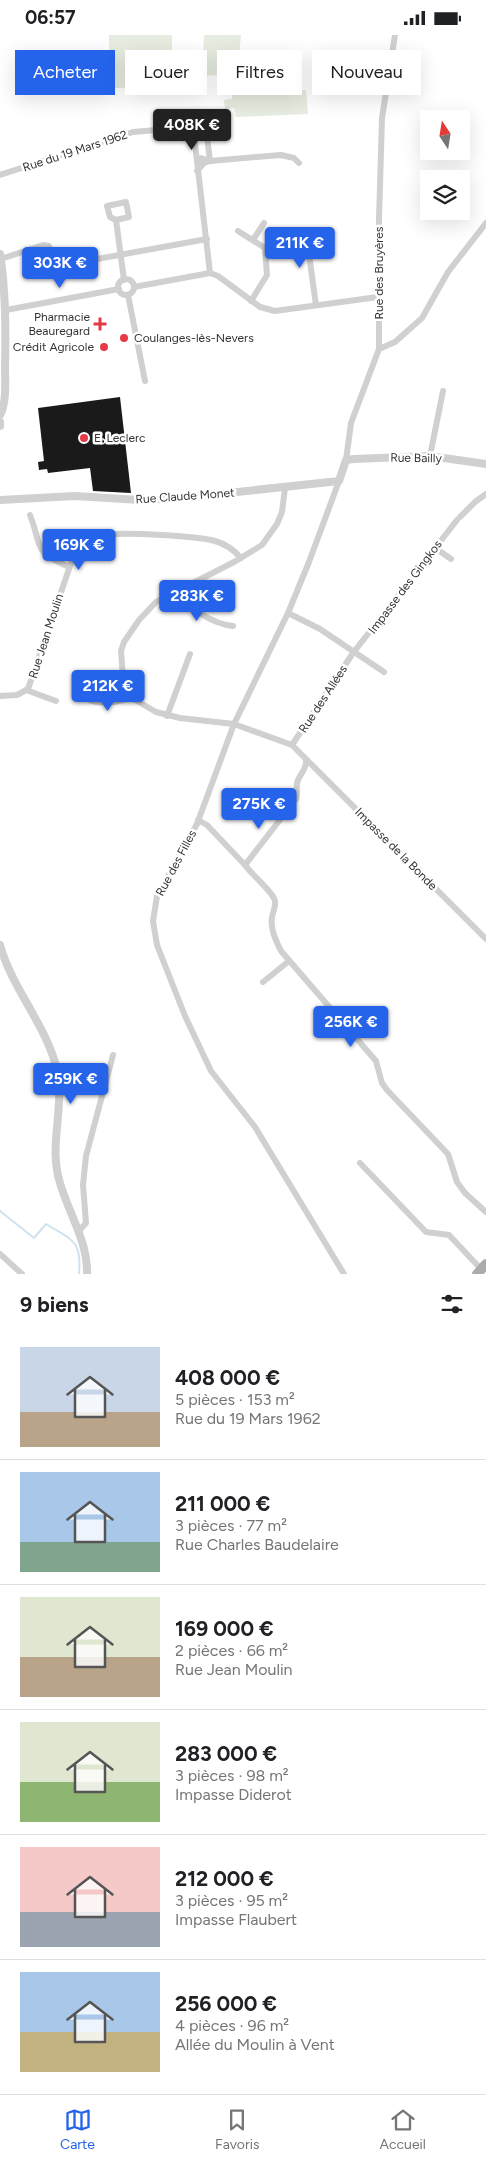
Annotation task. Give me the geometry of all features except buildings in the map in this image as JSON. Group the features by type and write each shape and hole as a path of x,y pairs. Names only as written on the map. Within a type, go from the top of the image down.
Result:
{"street":[{"name":"Rue des Bruyères","path":"346,460 351,423 379,349 378,297 382,118 395,35"},
{"path":"210,161 206,128 193,127 210,273"},
{"name":"Rue du 19 Mars 1962","path":"0,175 128,133 193,127"},
{"path":"197,171 204,163 210,161 281,155 288,156 299,163"},
{"path":"197,161 202,158 210,161"},
{"path":"116,220 124,280"},
{"path":"253,240 264,223"},
{"path":"379,349 395,342 422,318 448,272 486,223"},
{"path":"238,231 264,249 268,275 251,301"},
{"path":"283,235 306,233 316,305"},
{"path":"86,261 207,239"},
{"path":"0,415 3,409 5,381 6,310 0,256 43,245 49,246 52,256"},
{"path":"134,287 210,273 218,276 260,307 275,311 378,297"},
{"path":"124,280 130,280 134,287 133,292 128,295 121,293 118,289 120,282 124,280"},
{"path":"6,310 118,289"},
{"path":"128,295 145,381"},
{"path":"430,456 443,391"},
{"name":"Rue Bailly","path":"346,460 430,456 486,464"},
{"name":"Rue des Filles","path":"344,1274 254,1127 211,1071 185,1016 157,945 153,921 157,896 198,820 234,724 288,613 309,562 346,460"},
{"name":"Rue Claude Monet","path":"0,500 76,496 140,500 285,488 339,481"},
{"path":"285,488 282,512 277,524 262,545 241,558 156,602 124,642 121,651 123,677 133,697 142,704 167,716 234,724 292,745"},
{"name":"Impasse des Gingkos","path":"354,653 434,547 458,519 486,494"},
{"path":"30,515 39,547 52,559 70,567"},
{"name":"Rue Jean Moulin","path":"0,696 17,695 26,691 70,567 77,554 97,537 112,534 210,540 231,548 241,558"},
{"path":"434,547 451,559"},
{"path":"176,592 181,599 193,608 226,625 233,626"},
{"path":"288,613 320,629 384,672"},
{"name":"Rue des Allées","path":"292,745 354,653"},
{"path":"167,716 190,654"},
{"path":"26,691 56,701"},
{"path":"85,698 90,701 103,702 133,697"},
{"name":"Impasse de la Bonde","path":"292,745 486,939"},
{"path":"245,865 296,799 298,793 297,781 305,768 306,760"},
{"path":"198,820 206,825 273,896 275,902 272,920 273,931 281,951 376,1061 382,1083 387,1090 448,1154 457,1183 486,1212"},
{"path":"0,945 12,978 51,1051 56,1068 60,1096 56,1164 60,1183 87,1256 87,1274"},
{"path":"263,982 289,961"},
{"path":"78,1232 86,1223 83,1185 86,1156 113,1055"},
{"path":"360,1163 426,1232 448,1235 481,1269"},
{"path":"0,1254 22,1274"}],"shaded area":[{"path":"109,35 172,35 172,50 125,50 125,88 115,88 115,50 109,50"},
{"path":"204,35 241,35 239,50 217,50 217,75 207,76 207,50 203,50"},
{"path":"302,90 306,90 308,114 236,117 234,108 225,109 224,100 232,99 232,95 302,95"}],"waterway":[{"path":"0,1211 34,1238 46,1224 69,1238 77,1247 79,1254 79,1274"}],"place":[{"name":"Pharmacie Beauregard","path":"100,324"},
{"name":"Coulanges-lès-Nevers","path":"124,338"},
{"name":"Crédit Agricole","path":"104,347"},
{"name":"E. Leclerc","path":"84,438"}]}
